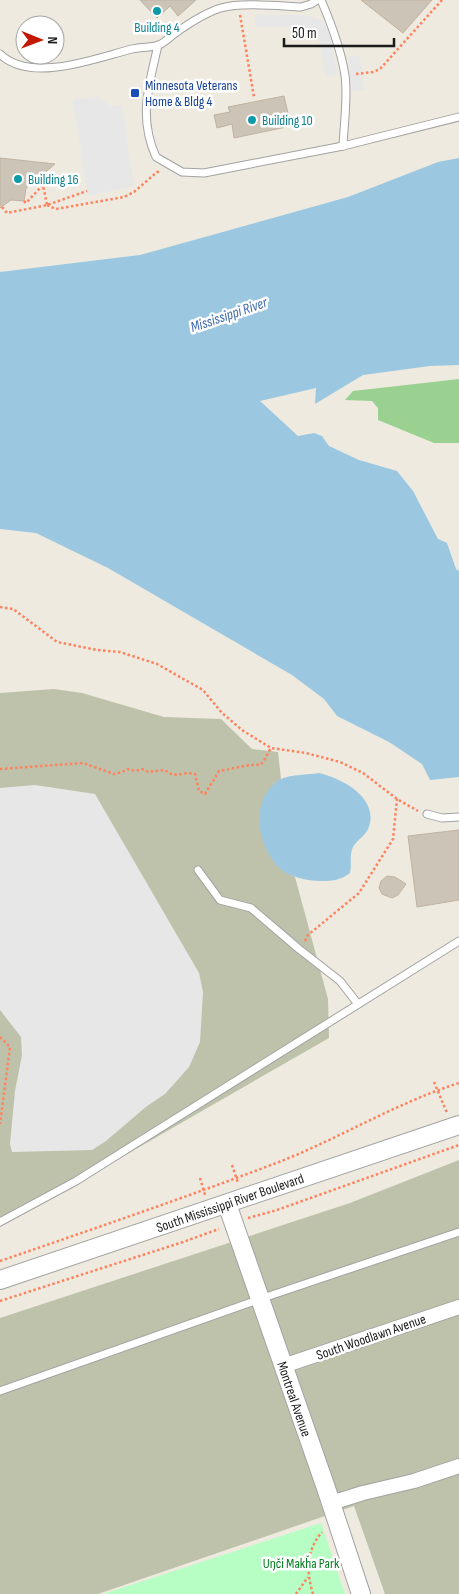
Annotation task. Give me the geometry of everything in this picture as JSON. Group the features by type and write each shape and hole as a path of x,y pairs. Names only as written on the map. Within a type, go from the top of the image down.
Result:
{"street":[{"name":"South Mississippi River Boulevard","path":"0,1280 459,1125"},
{"name":"Montreal Avenue","path":"227,1204 361,1594"},
{"name":"South Woodlawn Avenue","path":"283,1366 459,1307"},
{"path":"331,1503 414,1481 459,1466"}],"lane":[{"path":"0,54 14,63 27,67 39,68 76,63 135,48 158,46 210,12 223,8 238,6 301,7 319,0 330,20 344,75 346,105 343,146"},
{"path":"158,46 148,96 146,120 150,146 156,157 182,172 204,173 343,146 459,117"},
{"path":"427,814 442,818 459,817"},
{"path":"198,870 220,900 251,908 340,981 358,1004"},
{"path":"0,1222 76,1181 459,941"},
{"path":"0,1391 260,1299 459,1232"}],"path":[{"path":"344,75 362,74 380,69 442,0"},
{"path":"238,6 254,97"},
{"path":"24,201 26,203 43,185 47,205"},
{"path":"2,206 7,213 47,205 87,191"},
{"path":"0,607 13,609 57,642 97,650 120,652 157,664 203,690 222,713 242,730 271,748 306,753 340,762 363,773 397,800 412,809 427,814"},
{"path":"0,769 83,763 114,774 128,769 135,772 142,769 148,772 164,770 173,776 189,773 195,774 199,791 205,794 219,771 242,768 249,764 260,765 271,748"},
{"path":"300,949 308,935 359,893 393,839 397,800"},
{"path":"0,1037 10,1048 0,1124"},
{"path":"434,1082 439,1089"},
{"path":"0,1261 204,1190 280,1161 376,1116 439,1089 459,1083"},
{"path":"232,1165 236,1177"},
{"path":"200,1178 204,1190"},
{"path":"313,1594 308,1577 313,1543 322,1532"},
{"path":"296,1594 308,1577"}],"shaded area":[{"path":"255,15 304,15 324,23 329,33 338,74 326,77 318,36 315,31 304,27 255,27"},
{"path":"360,56 364,90 351,91 348,57"},
{"path":"97,96 110,106 122,105 134,186 88,196 73,100"},
{"path":"54,689 82,693 164,717 221,719 252,749 278,752 281,779 273,784 279,867 295,877 328,999 329,1038 0,1227 0,693"},
{"path":"35,785 95,794 199,973 203,992 200,1042 189,1067 165,1094 92,1150 12,1152 10,1144 15,1091 22,1055 21,1037 0,1010 0,788"},
{"path":"459,1160 459,1594 385,1594 354,1506 98,1594 0,1594 0,1318 350,1203"}],"green space":[{"path":"459,379 459,443 434,443 378,420 378,408 372,401 345,400 353,391"},
{"name":"Uŋči Makȟa Park","path":"321,1523 345,1594 103,1594"}],"water":[{"name":"Mississippi River","path":"459,158 459,365 430,366 363,375 315,404 316,388 260,401 298,436 314,433 322,436 329,446 359,460 397,471 413,491 438,539 447,543 456,569 459,571 459,777 430,780 422,764 389,742 337,716 324,699 292,675 108,568 36,533 0,529 0,272 140,255 348,197 438,162"},
{"path":"319,773 348,785 357,792 369,808 371,818 367,831 352,850 350,873 340,879 325,881 293,876 278,867 263,841 259,820 262,801 267,792 279,780 295,775"}],"building":[{"name":"Building 4","path":"140,0 196,0 178,16 170,6 157,18"},
{"path":"361,0 432,0 403,33"},
{"name":"Building 10","path":"284,96 291,126 234,138 232,124 217,128 214,115 230,112 228,107"},
{"name":"Building 16","path":"0,158 55,164 26,188 24,201 11,200 0,208"},
{"path":"459,830 459,900 417,907 408,836"},
{"path":"387,876 395,877 406,884 398,895 392,898 382,894 379,888 381,881"}],"place":[{"name":"Building 4","path":"157,11"},
{"name":"Minnesota Veterans Home & Bldg 4","path":"135,93"},
{"name":"Building 10","path":"252,120"},
{"name":"Building 16","path":"18,179"}]}
